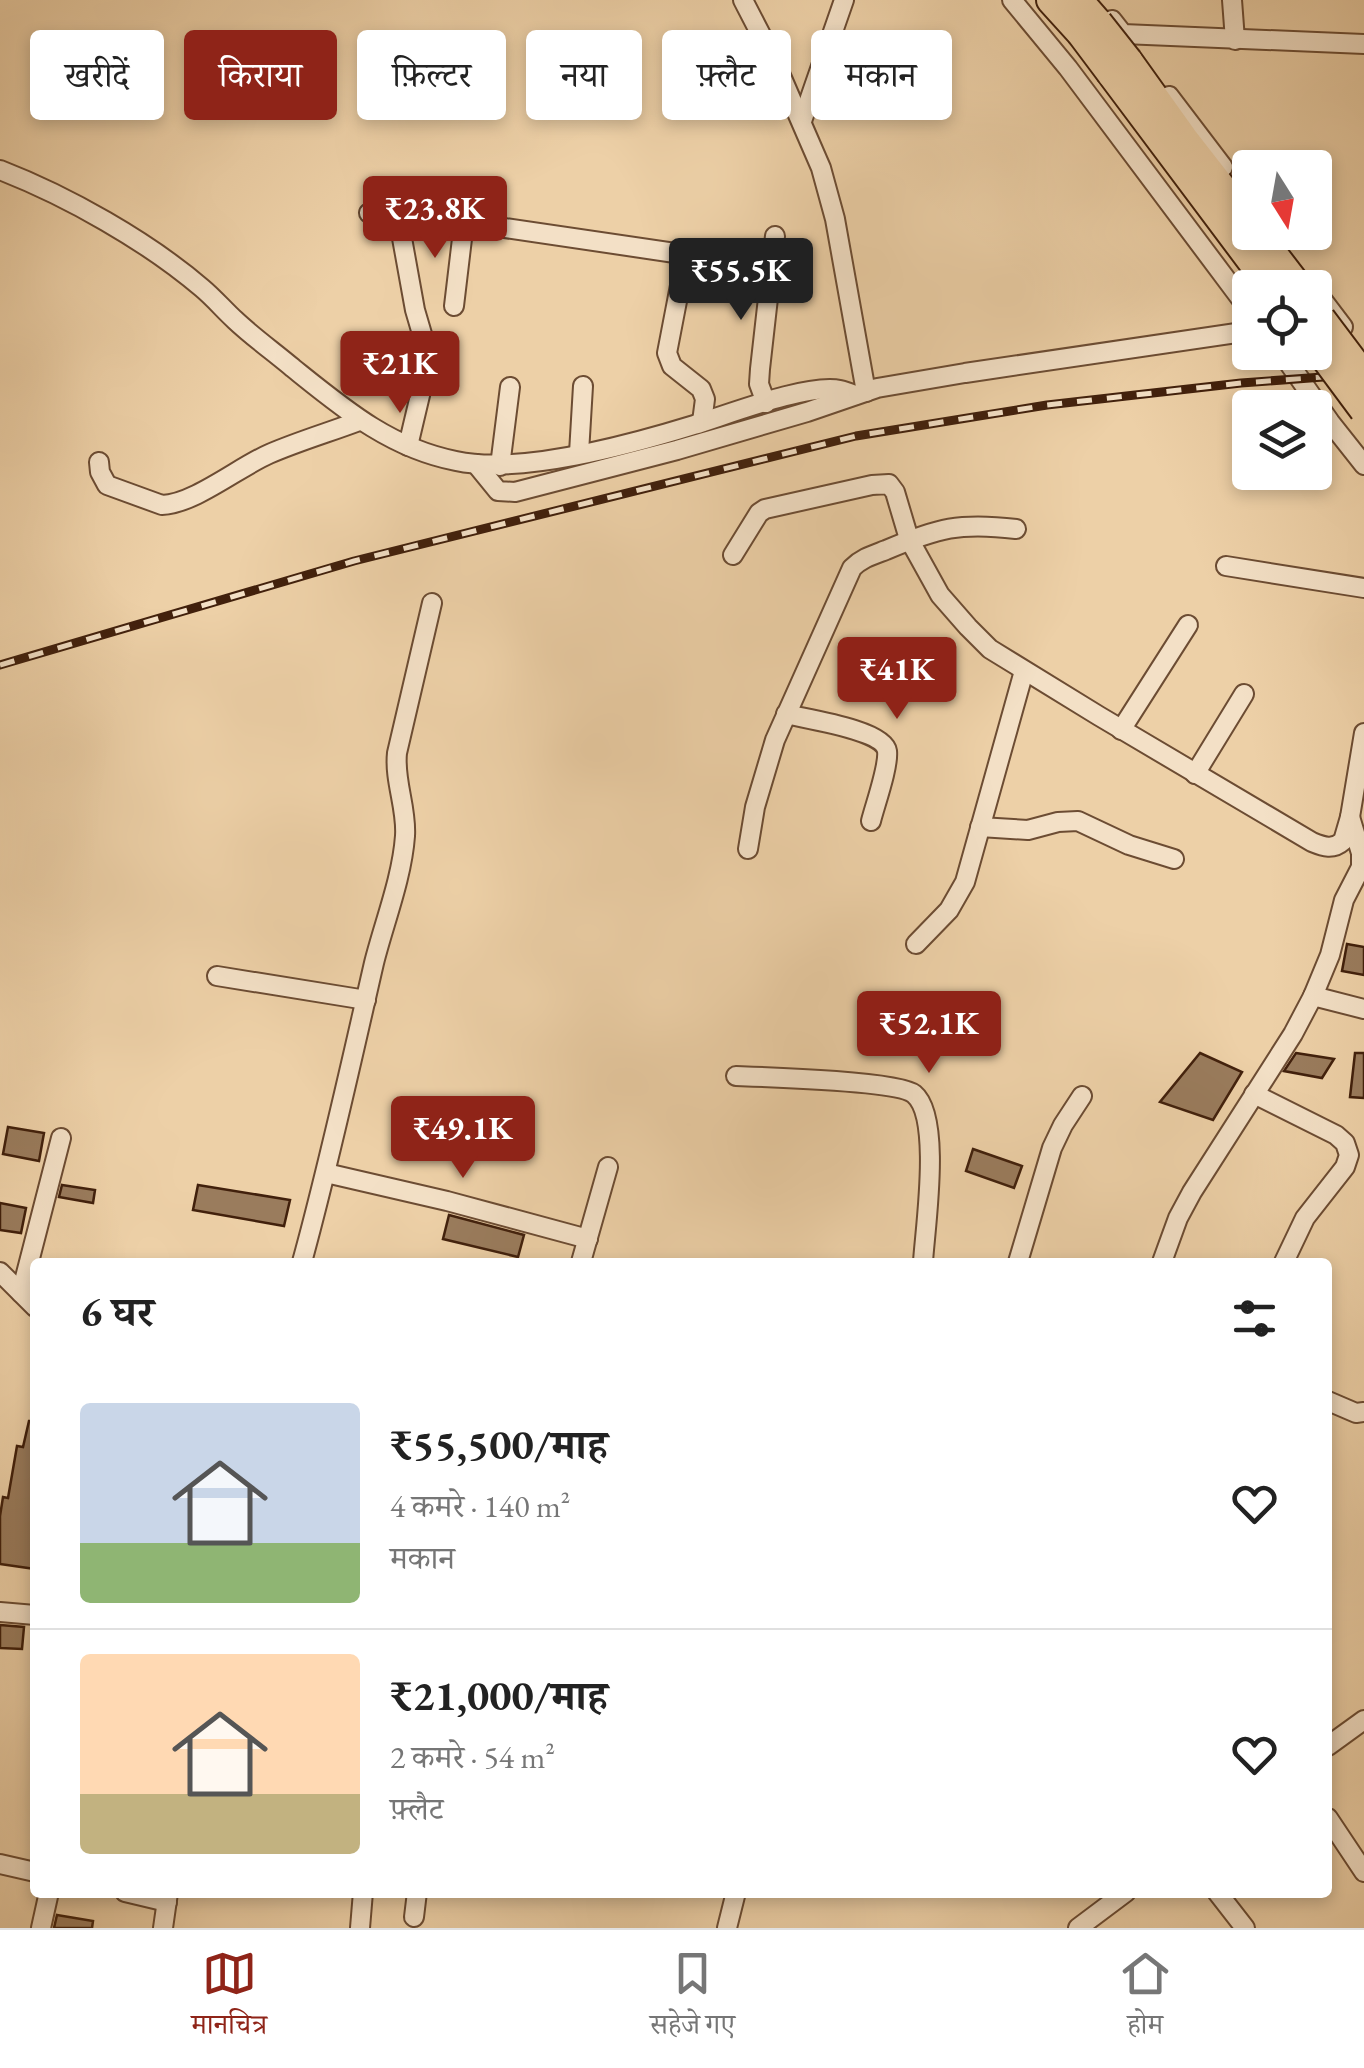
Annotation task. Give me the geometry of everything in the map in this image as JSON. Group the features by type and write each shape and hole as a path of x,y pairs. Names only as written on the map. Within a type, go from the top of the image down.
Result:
{"highway":[{"path":"1052,0 1106,37 1260,270"},
{"path":"1078,0 1232,201"},
{"path":"1332,341 1364,376"},
{"path":"1332,351 1364,410"}],"street":[{"path":"743,0 821,168 835,219 860,393"},
{"path":"802,121 844,0"},
{"path":"1012,0 1068,68 1232,287"},
{"path":"1232,0 1235,40"},
{"path":"1068,68 1106,37 1364,44"},
{"path":"1106,37 1232,183"},
{"path":"0,170 85,211 172,264 359,421 442,458 500,466 579,454 823,390 860,393"},
{"path":"369,214 464,222 676,253 683,270 666,353 672,366 701,388 705,399 702,422"},
{"path":"398,216 415,310 427,350 408,446"},
{"path":"454,306 464,222"},
{"path":"766,403 760,369 774,236"},
{"path":"1332,313 1364,355"},
{"path":"476,464 498,491 515,492 792,416 860,393 966,372 1232,334"},
{"path":"1294,370 1364,465"},
{"path":"579,454 583,386"},
{"path":"500,466 510,387"},
{"path":"99,462 107,485 162,505 171,504 270,453 359,421"},
{"path":"733,555 765,508 889,484 910,538 940,594 990,649 1195,774 1326,847 1344,841 1364,733"},
{"path":"748,848 755,807 775,740 852,568 861,559 910,538 959,526 1016,530"},
{"path":"1226,566 1364,588"},
{"path":"303,1258 405,838 397,752 432,603"},
{"path":"1121,730 1188,625"},
{"path":"916,944 958,897 965,882 1024,671"},
{"path":"1195,774 1244,694"},
{"path":"786,714 882,740 886,760 872,821"},
{"path":"1163,1258 1178,1218 1313,996 1330,955 1344,900 1361,878 1362,844 1350,817"},
{"path":"980,827 1028,830 1058,822 1078,822 1174,860"},
{"path":"218,976 366,1000"},
{"path":"1313,996 1364,1009"},
{"path":"736,1076 803,1078 898,1088 914,1094 926,1122 930,1151 923,1258"},
{"path":"1254,1094 1336,1136 1349,1155 1345,1167 1305,1218 1286,1258"},
{"path":"1019,1258 1052,1148 1082,1096"},
{"path":"30,1258 61,1138"},
{"path":"582,1258 608,1167"},
{"path":"326,1174 588,1238"},
{"path":"21,1293 30,1258"},
{"path":"0,1272 30,1302"},
{"path":"1332,1403 1356,1413 1364,1412"},
{"path":"0,1612 30,1614"},
{"path":"1332,1743 1364,1720"},
{"path":"1332,1824 1364,1872"},
{"path":"0,1864 30,1871"},
{"path":"41,1928 47,1898"},
{"path":"163,1928 168,1898"},
{"path":"360,1928 362,1898"},
{"path":"414,1918 416,1898"},
{"path":"727,1928 734,1898"},
{"path":"1094,1915 1118,1898"},
{"path":"1222,1898 1245,1928"}],"building":[{"path":"1347,944 1364,947 1364,975 1342,971"},
{"path":"1200,1053 1242,1072 1213,1120 1160,1102"},
{"path":"1296,1053 1334,1059 1322,1078 1284,1071"},
{"path":"1355,1053 1364,1053 1364,1098 1350,1097"},
{"path":"8,1127 44,1133 39,1161 3,1154"},
{"path":"426,1127 468,1140 461,1162 420,1150"},
{"path":"973,1149 1022,1166 1014,1188 966,1171"},
{"path":"62,1185 95,1190 93,1203 59,1197"},
{"path":"198,1185 290,1200 284,1226 193,1210"},
{"path":"0,1203 26,1208 21,1233 0,1230"},
{"path":"449,1215 524,1235 518,1257 443,1239"},
{"path":"30,1421 30,1568 0,1564 3,1497 8,1498 17,1446 23,1447"},
{"path":"0,1625 24,1627 22,1649 0,1648"},
{"path":"57,1915 93,1921 92,1928 54,1928"}],"railway":[{"path":"0,665 354,561 856,436 1047,405 1241,383 1364,374"}]}
